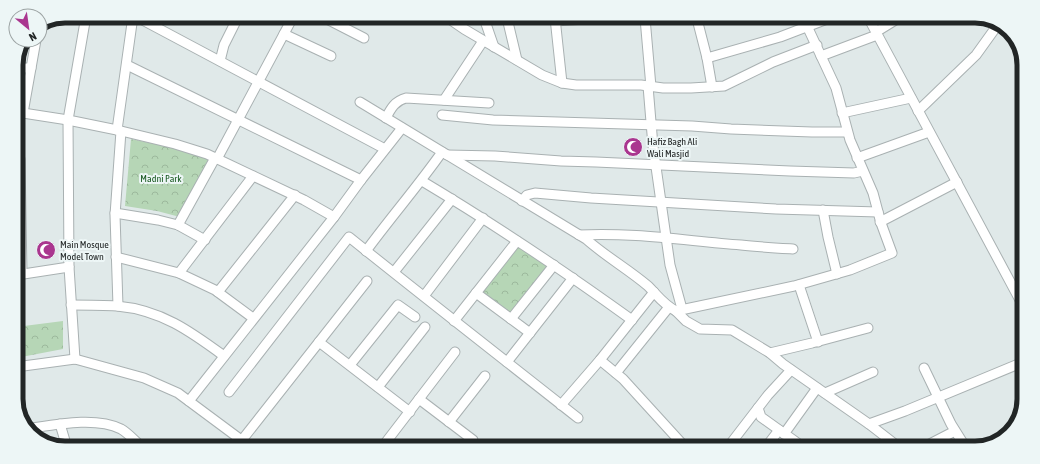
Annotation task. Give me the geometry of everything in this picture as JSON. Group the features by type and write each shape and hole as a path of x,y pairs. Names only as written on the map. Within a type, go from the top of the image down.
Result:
{"street":[{"path":"74,359 69,267 68,120 85,23"},
{"path":"118,306 115,213 119,131 133,23"},
{"path":"147,23 385,149"},
{"path":"220,61 224,46 235,23"},
{"path":"178,225 238,120 290,23"},
{"path":"335,23 364,38"},
{"path":"456,23 483,41 542,75 562,83 576,85 650,86 663,88 724,86 762,67 817,45"},
{"path":"486,23 494,47"},
{"path":"508,23 517,60"},
{"path":"555,23 562,83"},
{"path":"645,23 651,125 676,309"},
{"path":"698,23 707,58 712,87"},
{"path":"707,58 780,37 816,23"},
{"path":"871,23 1017,294"},
{"path":"821,56 877,33 891,23"},
{"path":"616,373 676,309 799,285 837,274 892,253 880,222 873,193 847,132 836,88 807,26"},
{"path":"918,111 976,55 994,28"},
{"path":"284,34 331,56"},
{"path":"444,100 483,41"},
{"path":"23,98 35,48"},
{"path":"127,65 361,180"},
{"path":"23,68 31,68"},
{"path":"386,118 393,105 406,98 489,103"},
{"path":"842,113 911,98"},
{"path":"360,102 586,239 598,250 616,262 676,309 682,318 700,329 732,330 770,353 791,370 891,441"},
{"path":"23,114 68,120 119,131 175,144 207,154 295,196 334,217"},
{"path":"442,116 493,120 547,120 797,132 847,132"},
{"path":"189,401 402,128"},
{"path":"857,158 929,132"},
{"path":"445,154 790,171 854,173 863,171"},
{"path":"366,251 390,218 445,154"},
{"path":"179,273 253,176"},
{"path":"422,181 483,218 573,278 632,320"},
{"path":"880,222 957,182"},
{"path":"522,201 527,195 535,193 662,203 776,209 878,212"},
{"path":"218,292 295,196"},
{"path":"394,272 452,199"},
{"path":"823,210 837,274"},
{"path":"115,213 178,225 205,240"},
{"path":"424,296 483,218"},
{"path":"578,235 597,234 666,238 793,249"},
{"path":"229,392 349,237 578,418"},
{"path":"454,321 517,241"},
{"path":"116,257 179,273 218,292 253,318"},
{"path":"511,319 554,265"},
{"path":"23,274 69,267"},
{"path":"507,362 573,278"},
{"path":"246,441 319,342 367,281"},
{"path":"799,285 818,342"},
{"path":"561,405 600,360 654,292"},
{"path":"476,293 530,333"},
{"path":"71,305 118,306 141,310 166,318 187,330 224,356"},
{"path":"350,365 398,305 415,317"},
{"path":"378,387 426,327"},
{"path":"770,353 818,342 868,328"},
{"path":"319,342 410,412"},
{"path":"387,441 455,352"},
{"path":"23,367 74,359 144,378 178,393 242,441"},
{"path":"600,360 624,379 680,441"},
{"path":"869,424 1017,365"},
{"path":"924,368 961,441"},
{"path":"733,441 758,408 791,370"},
{"path":"772,441 821,391 873,372"},
{"path":"449,422 485,376"},
{"path":"419,399 473,440"},
{"path":"758,408 761,417 793,441"},
{"path":"34,428 60,424 99,423 121,430 135,441"},
{"path":"60,424 65,441"},
{"path":"936,441 955,431"}],"green space":[{"name":"Madni Park","path":"131,139 194,152 209,158 180,217 157,211 125,206"},
{"path":"517,245 549,267 510,315 482,292"},
{"path":"63,321 63,349 23,357 23,326"}],"place":[{"name":"Hafiz Bagh Ali Wali Masjid","path":"633,147"},
{"name":"Main Mosque Model Town","path":"46,250"}]}
